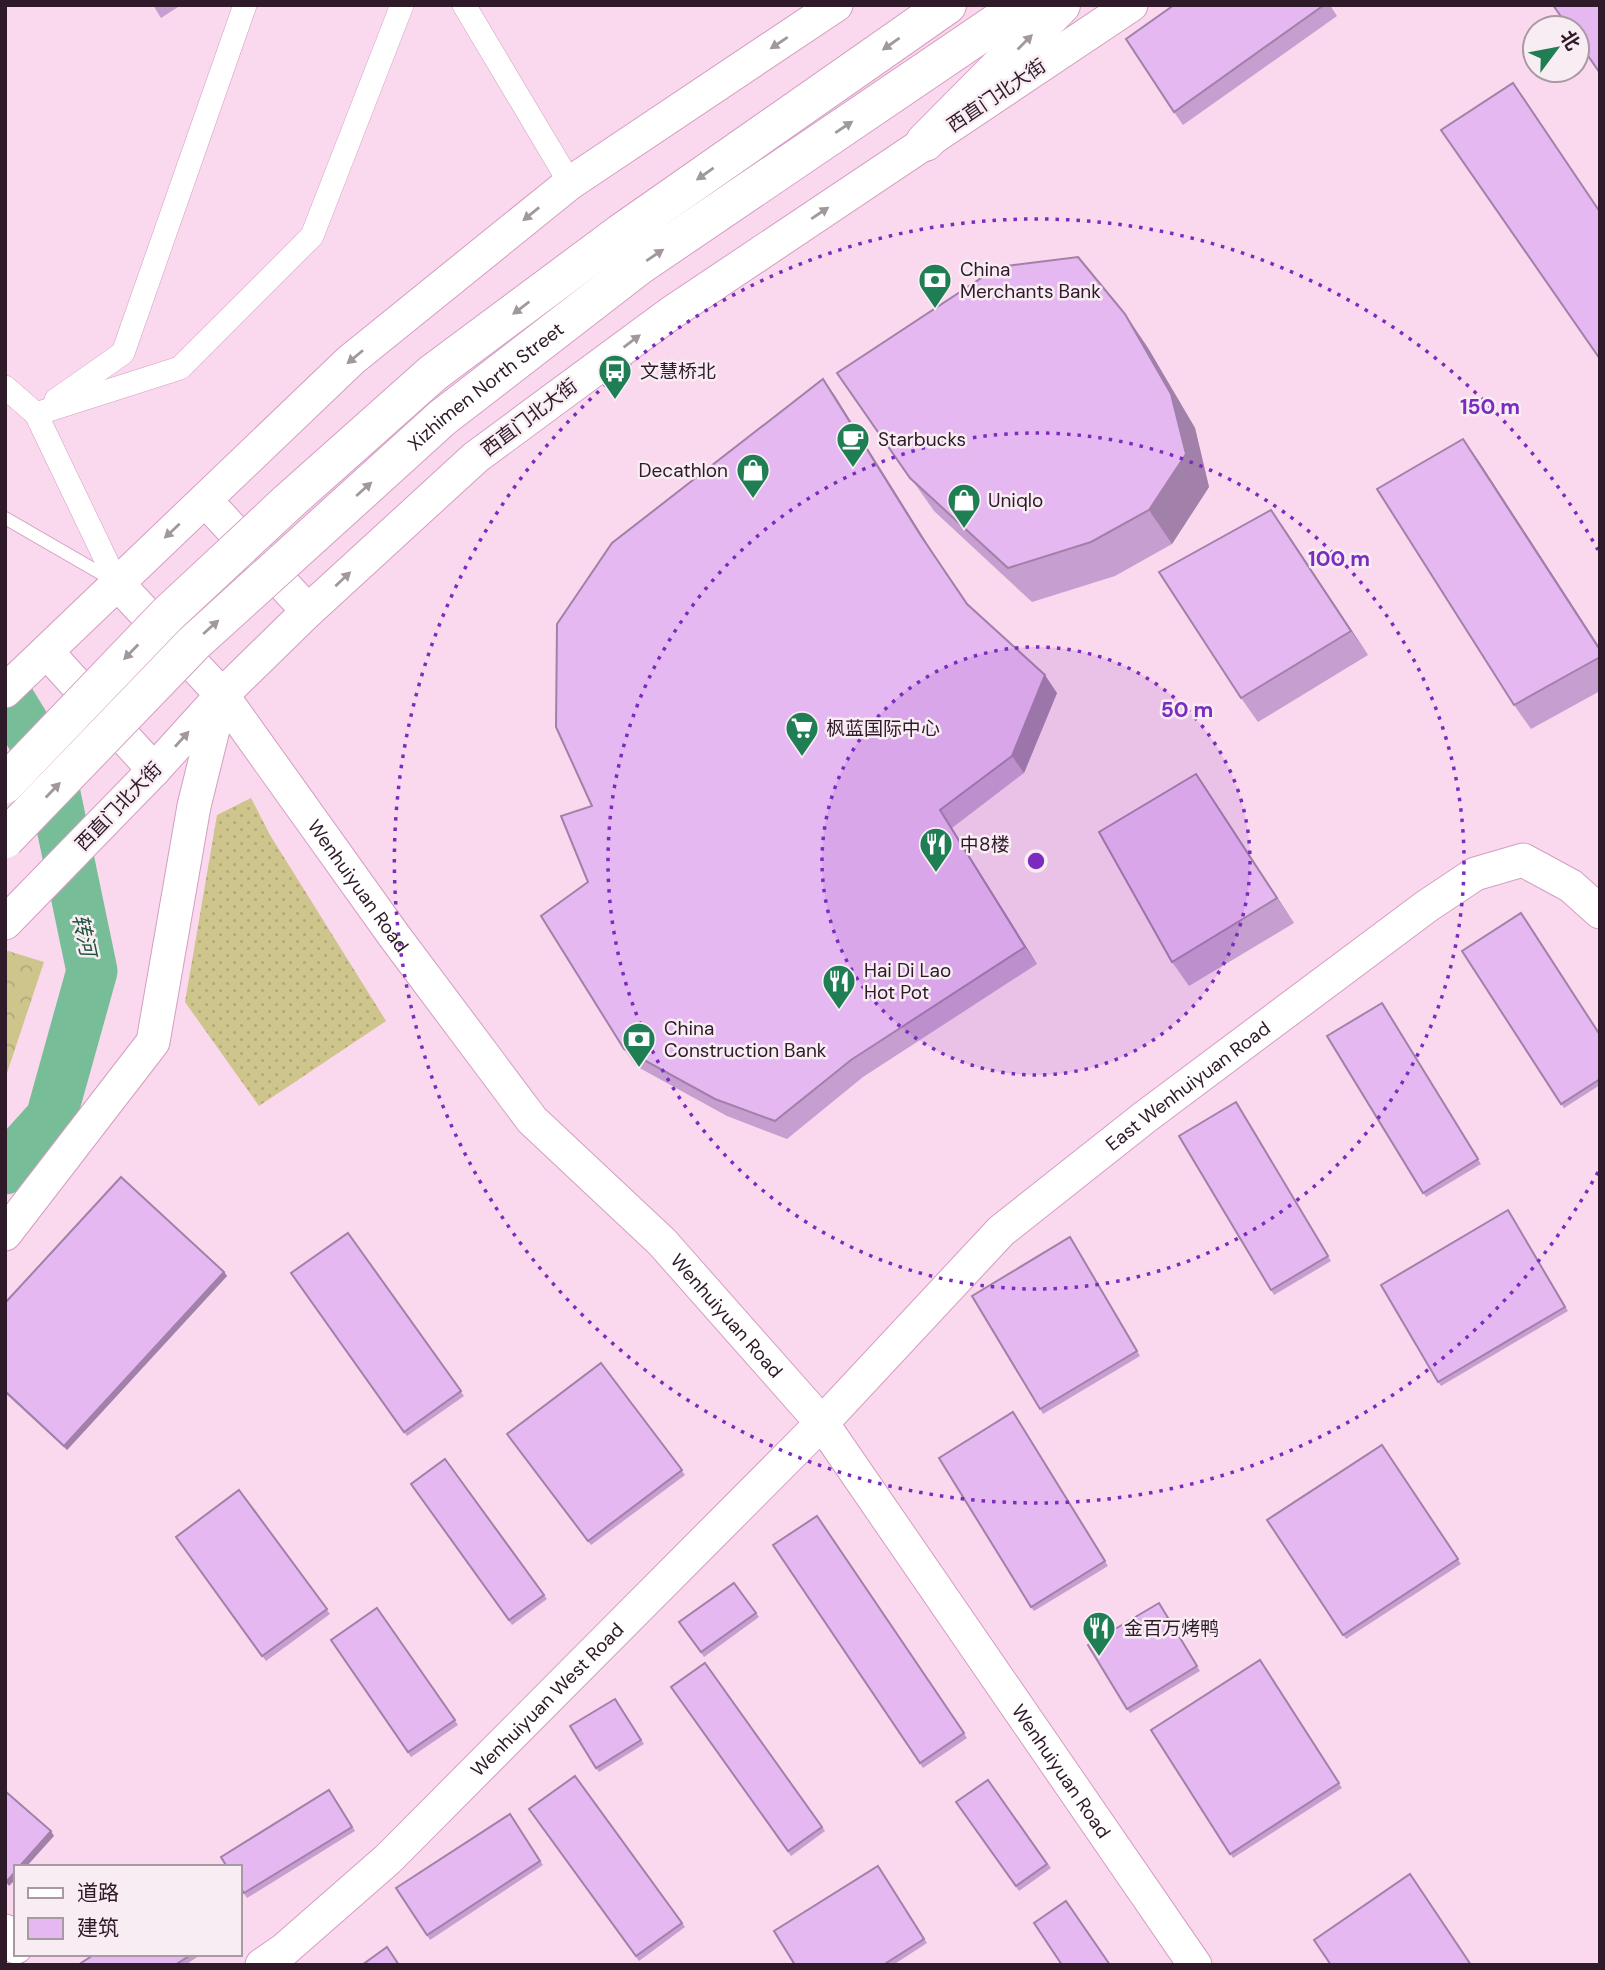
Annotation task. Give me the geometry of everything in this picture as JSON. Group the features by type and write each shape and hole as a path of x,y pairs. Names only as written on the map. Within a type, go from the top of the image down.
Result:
{"highway":[{"name":"Xizhimen North Street","path":"5,784 167,615 286,503 433,373 621,233 947,5"},
{"name":"Xizhimen North Street","path":"5,839 194,643 442,418 640,265 1023,5"},
{"path":"925,142 1061,5"}],"street":[{"path":"36,414 123,353 245,5"},
{"path":"36,414 180,368 312,236 402,5"},
{"path":"464,5 570,183"},
{"path":"5,691 351,360 570,183 836,5"},
{"name":"西直门北大街","path":"15,912 145,779 222,695 308,611 476,457 671,313 1130,5"},
{"path":"5,387 36,414 117,583"},
{"path":"205,500 308,611"},
{"name":"Wenhuiyuan Road","path":"117,583 222,695 395,937 532,1120 662,1242 822,1423 1195,1965"},
{"path":"52,647 145,779"},
{"path":"5,1234 153,1042 194,806 222,695"},
{"name":"East Wenhuiyuan Road","path":"822,1423 1002,1231 1156,1109 1406,922 1475,874 1523,860 1571,886 1600,912"},
{"name":"Wenhuiyuan West Road","path":"262,1965 284,1950 388,1859 822,1423"}],"lane":[{"path":"5,517 117,583"}],"green space":[{"path":"251,798 270,835 386,1021 259,1106 185,1002 217,815"},
{"path":"8,951 44,962 5,1079 5,954"}],"building":[{"path":"1174,5 1324,5 1174,112 1126,39"},
{"path":"1553,5 1600,5 1600,73 1591,60 1591,14 1559,14"},
{"path":"1513,83 1600,212 1600,359 1441,130"},
{"path":"1078,257 1125,314 1171,394 1186,454 1149,510 1091,542 1008,568 910,478 837,373 998,267"},
{"name":"枫蓝国际中心","path":"823,379 967,604 1045,675 1012,756 940,810 1025,947 851,1060 775,1121 715,1099 624,1049 541,916 588,882 561,816 592,806 556,727 557,624 612,543"},
{"path":"1463,439 1600,650 1600,657 1514,705 1377,489"},
{"path":"1271,510 1351,631 1241,698 1159,572"},
{"path":"1196,774 1277,898 1172,962 1099,832"},
{"path":"1521,913 1600,1035 1600,1079 1561,1104 1462,951"},
{"path":"1382,1003 1478,1159 1423,1193 1327,1036"},
{"path":"1236,1102 1328,1256 1271,1290 1179,1136"},
{"path":"121,1177 224,1272 64,1446 5,1391 5,1303"},
{"path":"1508,1210 1565,1307 1438,1382 1381,1285"},
{"path":"348,1233 461,1391 404,1432 291,1273"},
{"path":"1070,1237 1137,1351 1040,1409 972,1296"},
{"path":"601,1363 682,1470 588,1541 507,1434"},
{"path":"1013,1412 1105,1561 1031,1607 939,1458"},
{"path":"1382,1445 1458,1559 1343,1635 1267,1520"},
{"path":"445,1459 544,1595 509,1620 411,1484"},
{"path":"239,1490 327,1609 262,1656 176,1537"},
{"path":"817,1516 964,1733 920,1763 773,1545"},
{"path":"734,1583 756,1613 701,1652 679,1622"},
{"path":"1159,1603 1197,1666 1127,1709 1088,1645"},
{"path":"377,1608 455,1720 408,1752 331,1640"},
{"path":"1260,1660 1339,1783 1230,1854 1151,1730"},
{"path":"705,1663 822,1827 788,1851 671,1687"},
{"path":"615,1699 641,1740 596,1768 570,1726"},
{"path":"575,1776 682,1923 636,1956 529,1809"},
{"path":"988,1780 1047,1864 1016,1886 956,1802"},
{"path":"329,1790 352,1827 244,1893 242,1865 226,1865 221,1857"},
{"path":"5,1791 51,1831 21,1865 14,1865 14,1873 5,1881"},
{"path":"510,1814 540,1861 427,1935 396,1888"},
{"path":"878,1866 924,1939 883,1965 795,1965 774,1931"},
{"path":"1410,1874 1471,1965 1331,1965 1314,1940"},
{"path":"1066,1901 1110,1965 1062,1965 1034,1923"},
{"path":"387,1947 399,1965 362,1965"},
{"path":"92,1956 189,1956 175,1965 78,1965"}],"waterway":[{"name":"转河","path":"5,693 49,765 92,971 51,1118 5,1169"}],"place":[{"name":"China Merchants Bank","path":"935,310"},
{"name":"文慧桥北","path":"615,401"},
{"name":"Starbucks","path":"853,469"},
{"name":"Decathlon","path":"753,500"},
{"name":"Uniqlo","path":"964,530"},
{"name":"枫蓝国际中心","path":"802,758"},
{"name":"中8楼","path":"936,874"},
{"name":"Hai Di Lao Hot Pot","path":"839,1011"},
{"name":"China Construction Bank","path":"639,1069"},
{"name":"金百万烤鸭","path":"1099,1658"}]}
